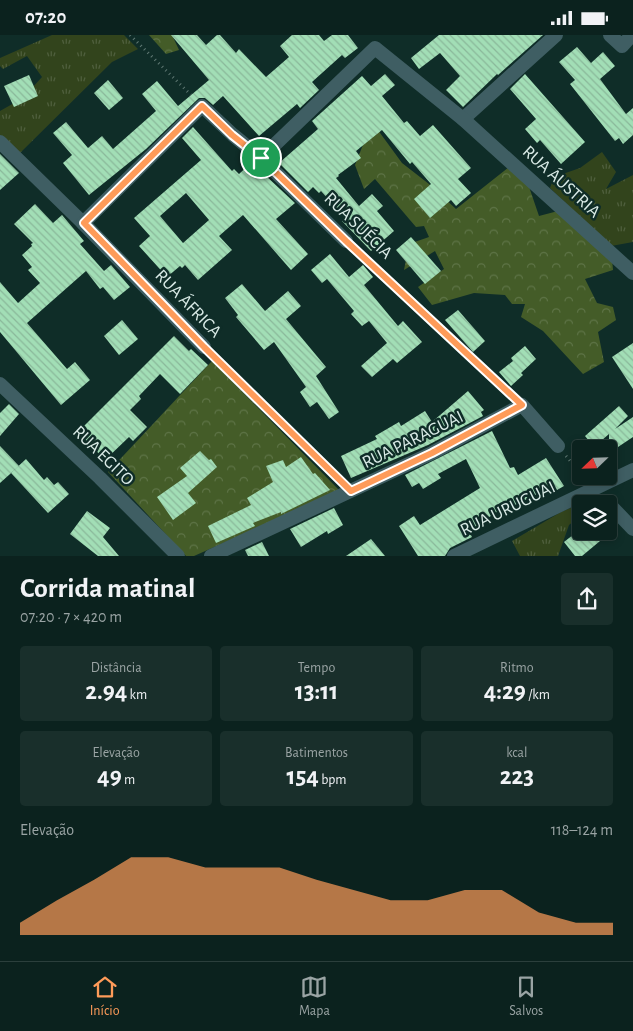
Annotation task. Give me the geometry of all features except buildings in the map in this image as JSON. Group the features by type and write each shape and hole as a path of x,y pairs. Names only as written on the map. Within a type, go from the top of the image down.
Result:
{"street":[{"path":"464,119 556,35"},
{"path":"610,35 622,47 632,35"},
{"name":"RUA ÁUSTRIA","path":"261,158 375,48 464,119 633,273"},
{"name":"RUA SUÉCIA","path":"202,106 232,135 261,158 346,241"},
{"path":"84,223 202,106"},
{"name":"RUA ÁFRICA","path":"0,142 84,223 204,347"},
{"name":"RUA EGITO","path":"0,384 100,478 178,556"},
{"path":"522,405 558,447"},
{"name":"RUA PARAGUAI","path":"211,556 432,453 522,405"},
{"name":"RUA URUGUAI","path":"454,556 633,470"},
{"path":"593,488 600,495"},
{"path":"617,513 633,529"}],"path":[{"path":"130,35 202,106"},
{"name":"RUA SUÉCIA","path":"346,241 522,405"},
{"name":"RUA ÁFRICA","path":"204,347 351,491"},
{"path":"558,447 572,463"}],"green space":[{"path":"52,35 124,35 138,49 112,62 19,154 0,136 0,111 23,98 42,77 27,56 3,69 0,66 0,58"},
{"path":"149,35 172,35 179,50 166,54"},
{"path":"372,122 402,163 429,184 456,209 513,164 526,178 539,216 558,211 612,259 613,270 585,279 597,303 613,307 616,320 598,332 604,362 583,374 543,331 521,317 525,304 512,304 505,295 474,293 432,305 418,287 444,269 435,251 404,270 409,244 429,237 424,226 416,227 375,179 364,189 355,165"},
{"path":"602,152 616,172 606,189 633,175 633,242 611,246 550,188 554,177 580,168"},
{"path":"212,361 340,491 194,556 186,556 108,472"},
{"path":"572,507 572,523 569,525 558,556 520,556 512,541"}],"route":[{"path":"202,106 232,135 261,158 346,241 522,405 432,453 351,491 204,347 84,223 202,106"}]}
